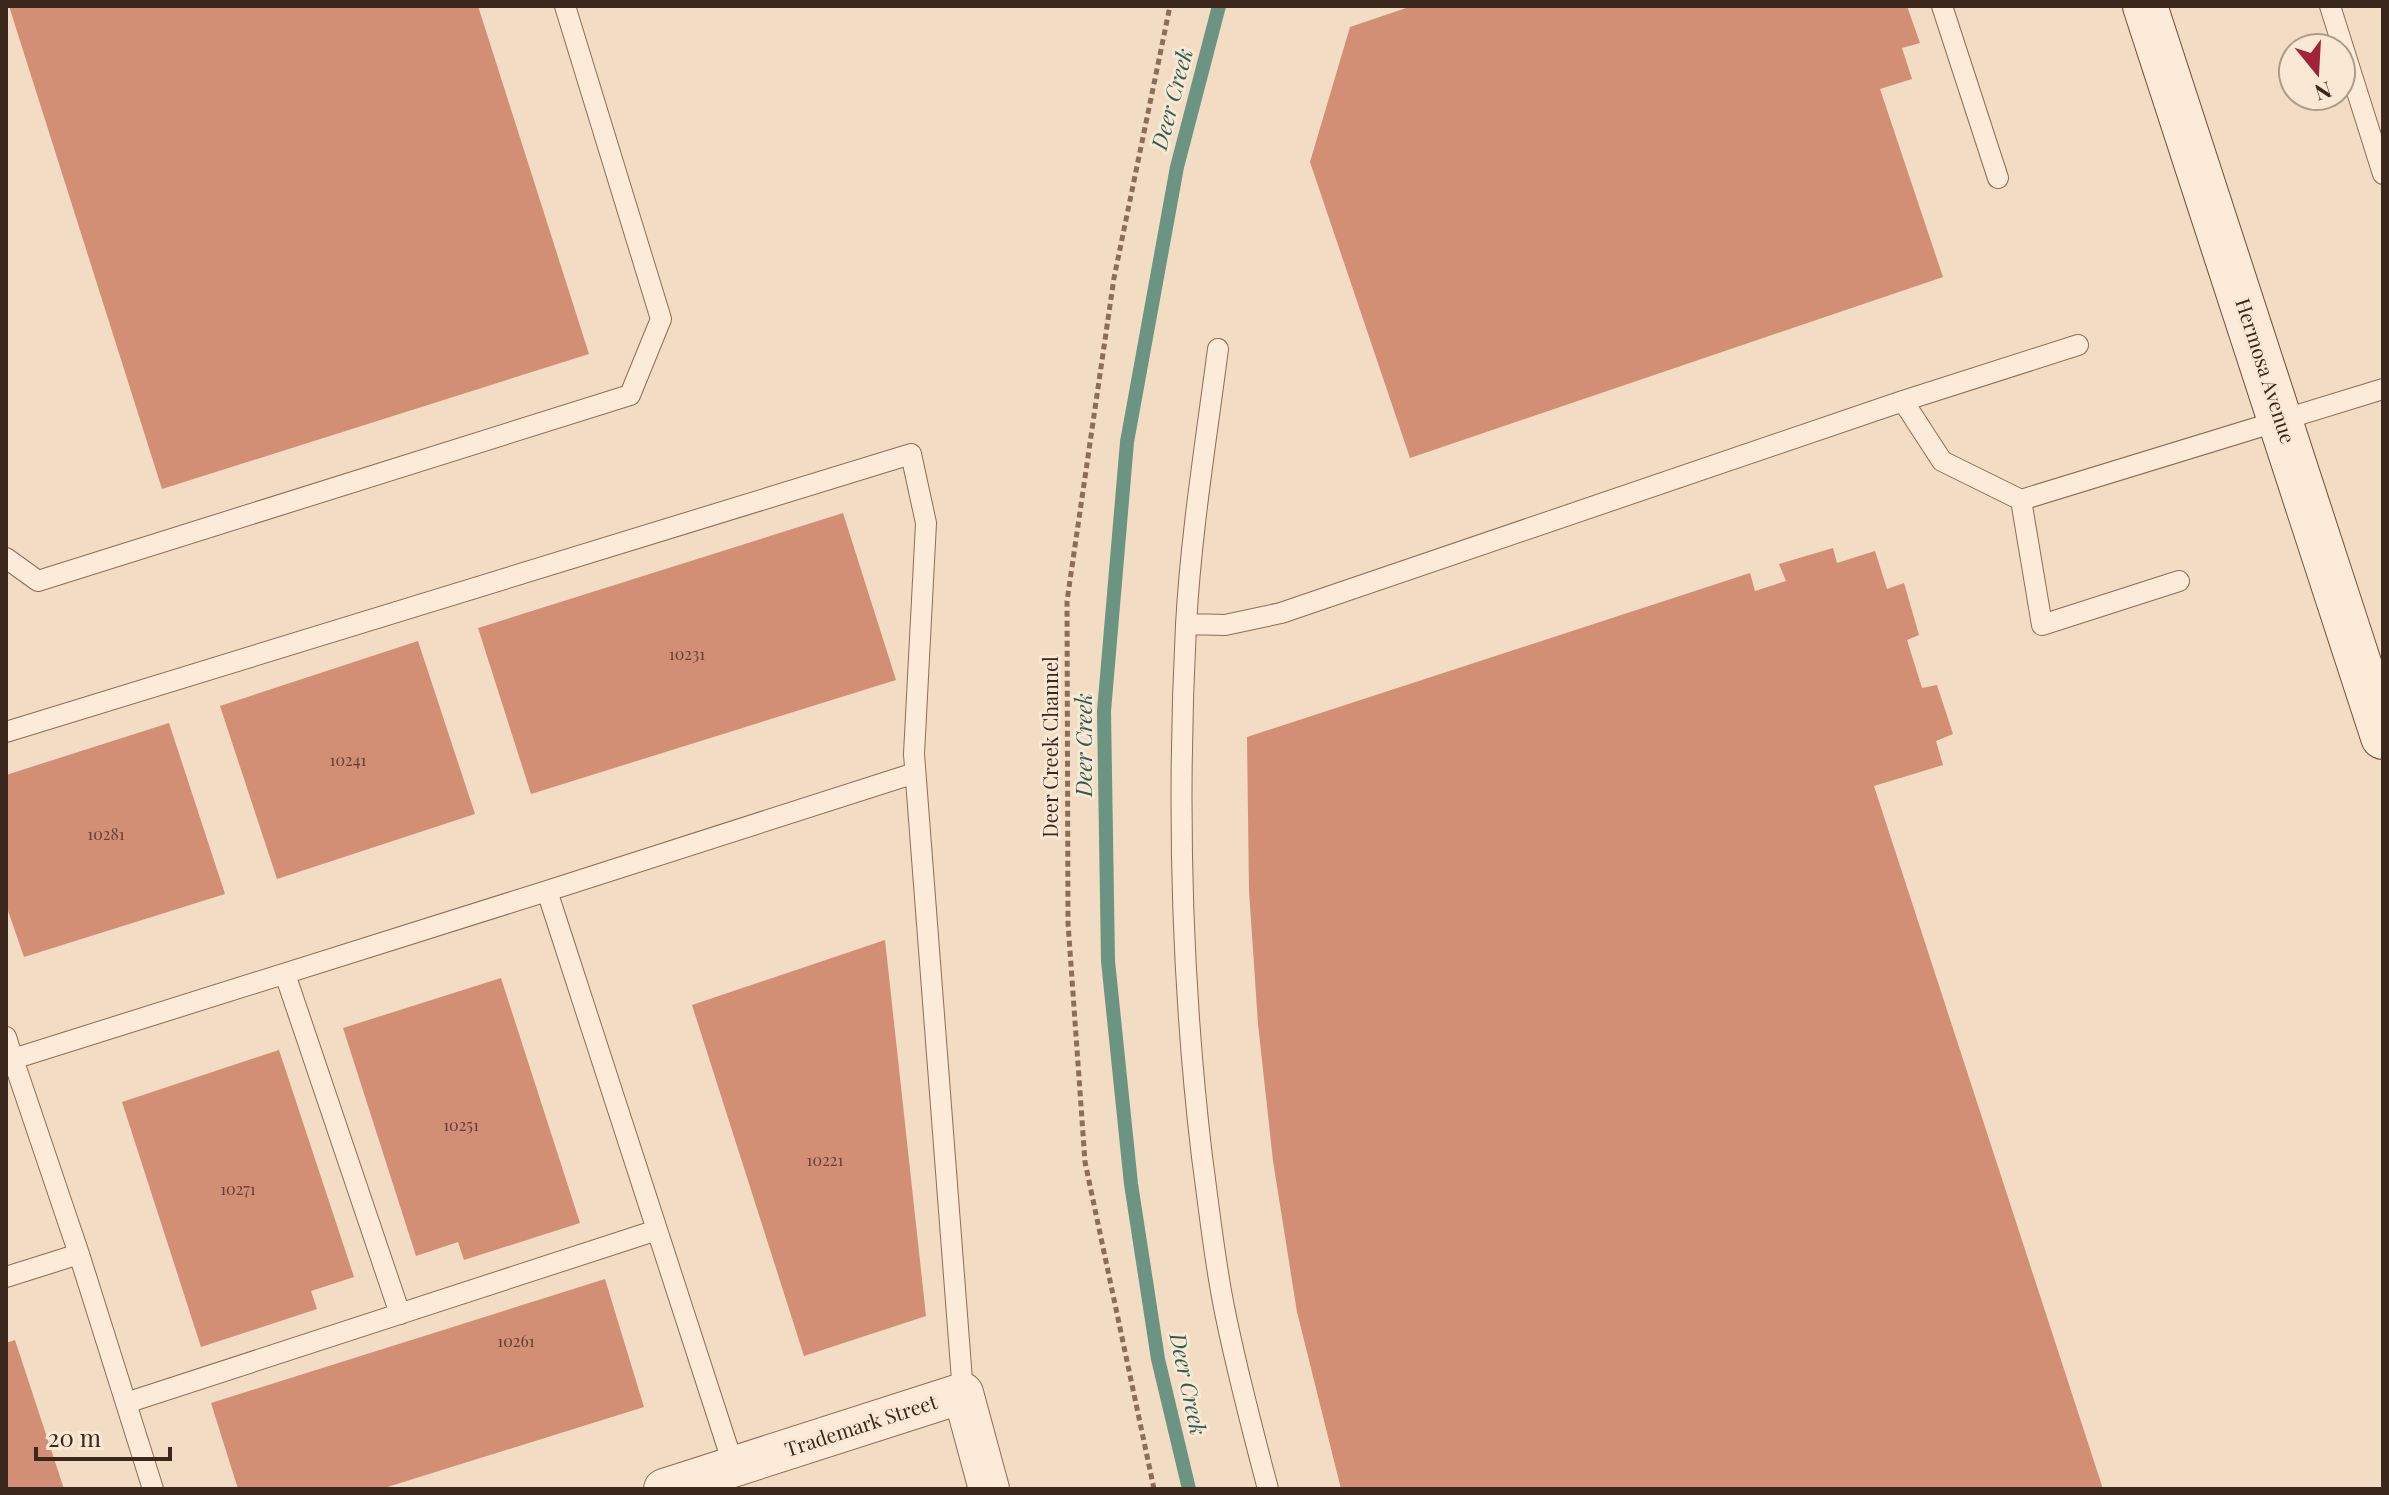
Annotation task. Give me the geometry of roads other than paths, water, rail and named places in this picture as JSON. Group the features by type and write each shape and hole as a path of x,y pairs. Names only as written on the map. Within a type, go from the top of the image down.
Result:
{"street":[{"name":"Hermosa Avenue","path":"2145,6 2383,737"},
{"name":"Trademark Street","path":"664,1489 963,1393 989,1489"}],"lane":[{"path":"6,558 38,581 630,395 661,319 565,6"},
{"path":"1942,6 1998,178"},
{"path":"2330,6 2383,174"},
{"path":"1186,624 1225,625 1281,613 1903,401 2078,345"},
{"path":"1218,349 1193,540 1186,624 1180,794 1185,980 1195,1095 1224,1304 1268,1489"},
{"path":"1903,401 1942,461 2021,500 2383,389"},
{"path":"6,732 911,454 926,523 915,773 963,1393"},
{"path":"2021,500 2042,625 2179,581"},
{"path":"13,1059 915,773"},
{"path":"547,891 734,1467"},
{"path":"285,974 400,1314"},
{"path":"6,1037 153,1489"},
{"path":"126,1403 657,1230"},
{"path":"6,1277 79,1254"}],"waterway":[{"name":"Deer Creek","path":"1189,1489 1158,1359 1131,1184 1108,961 1104,711 1127,442 1177,167 1219,6"}]}
